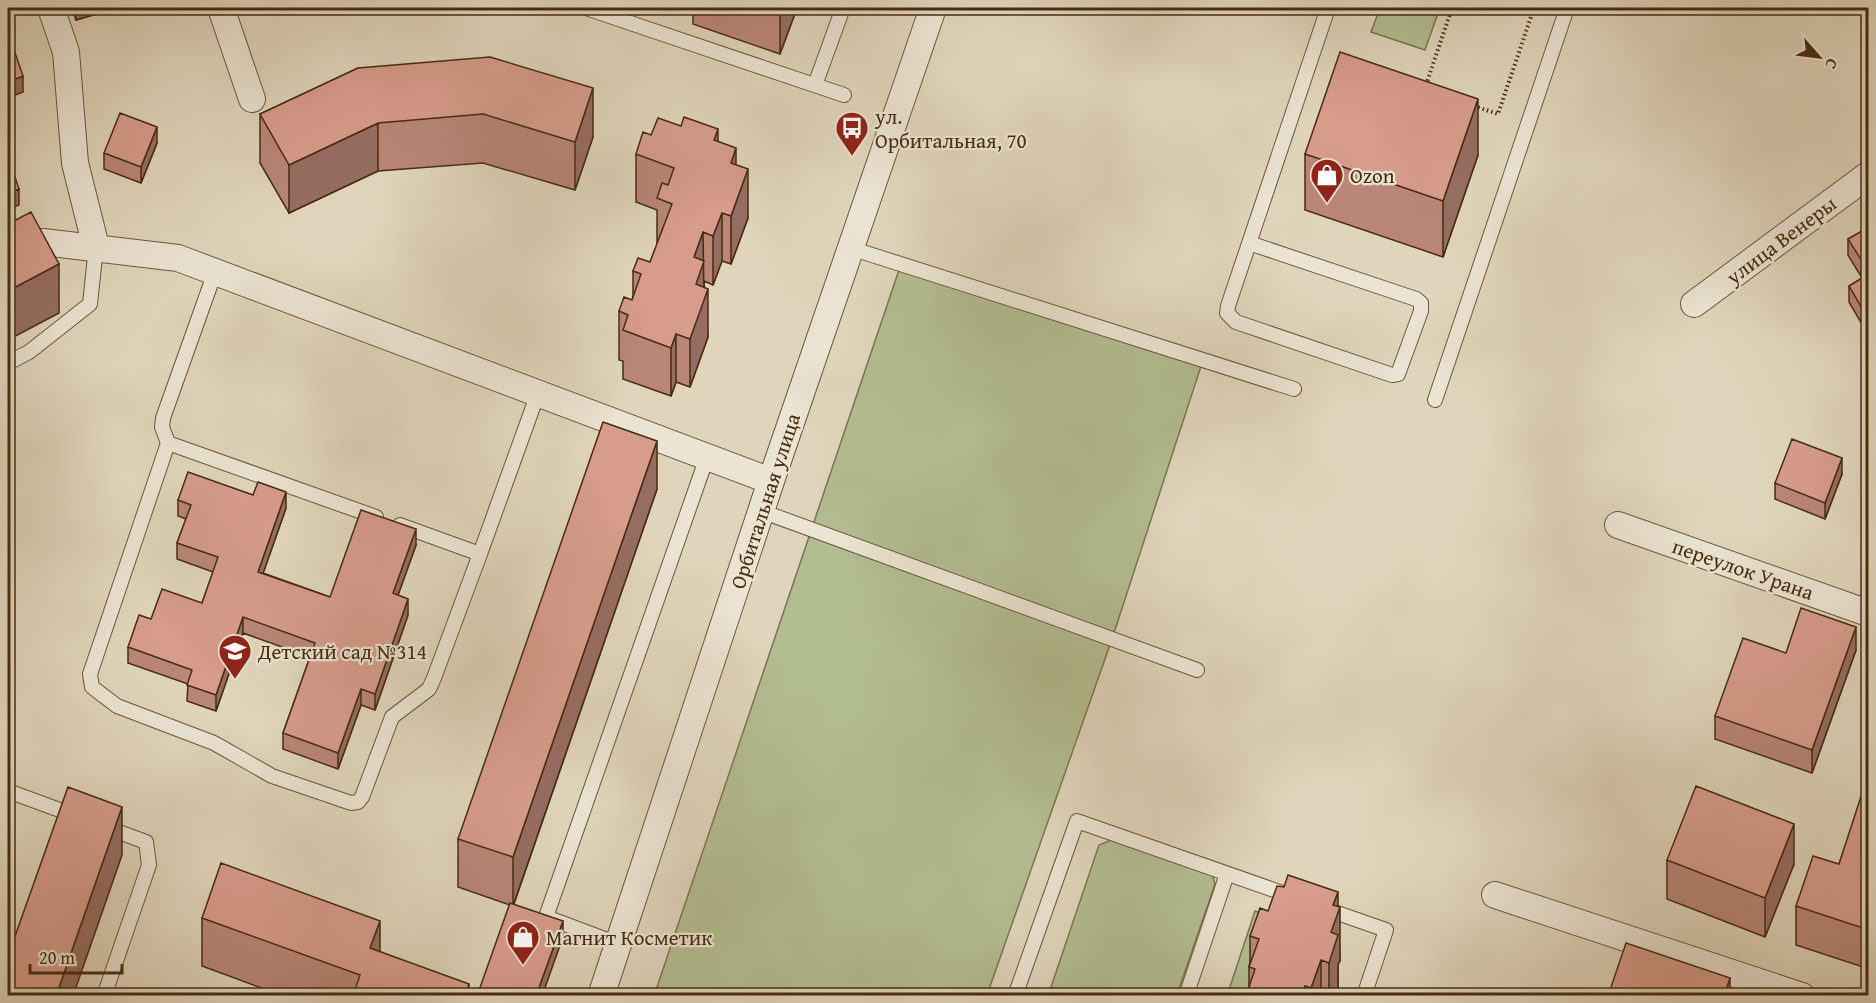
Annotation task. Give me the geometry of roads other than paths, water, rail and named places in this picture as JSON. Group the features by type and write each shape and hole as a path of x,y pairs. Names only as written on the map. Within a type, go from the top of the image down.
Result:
{"street":[{"path":"51,8 66,52 75,163 96,247"},
{"path":"221,8 252,99"},
{"name":"Орбитальная улица","path":"601,996 771,481 933,8"},
{"name":"улица Венеры","path":"1694,304 1869,175"},
{"path":"8,250 43,242 178,258 771,481"},
{"name":"переулок Урана","path":"1618,525 1869,613"},
{"path":"1495,895 1760,989 1802,996"}],"lane":[{"path":"586,8 844,95"},
{"path":"815,85 843,8"},
{"path":"1249,243 1416,299 1421,303 1421,310 1398,374 1392,375 1230,319 1228,306 1249,243 1328,8"},
{"path":"1435,400 1567,8"},
{"path":"8,363 29,352 90,304 96,247"},
{"path":"850,249 1294,389"},
{"path":"215,272 163,418 162,427 168,443 89,681 100,695 117,706 214,743 272,777 351,803 358,802 362,797 392,717 429,689 434,678 538,393"},
{"path":"168,443 480,554"},
{"path":"618,944 546,917 707,457"},
{"path":"761,512 1197,670"},
{"path":"8,791 146,842 149,866 104,996"},
{"path":"1015,996 1077,821 1386,930 1364,996"},
{"path":"1186,996 1227,874"}],"place":[{"name":"ул. Орбитальная, 70","path":"852,157"},
{"name":"Ozon","path":"1327,204"},
{"name":"Детский сад №314","path":"235,680"},
{"name":"Магнит Косметик","path":"523,966"}]}
